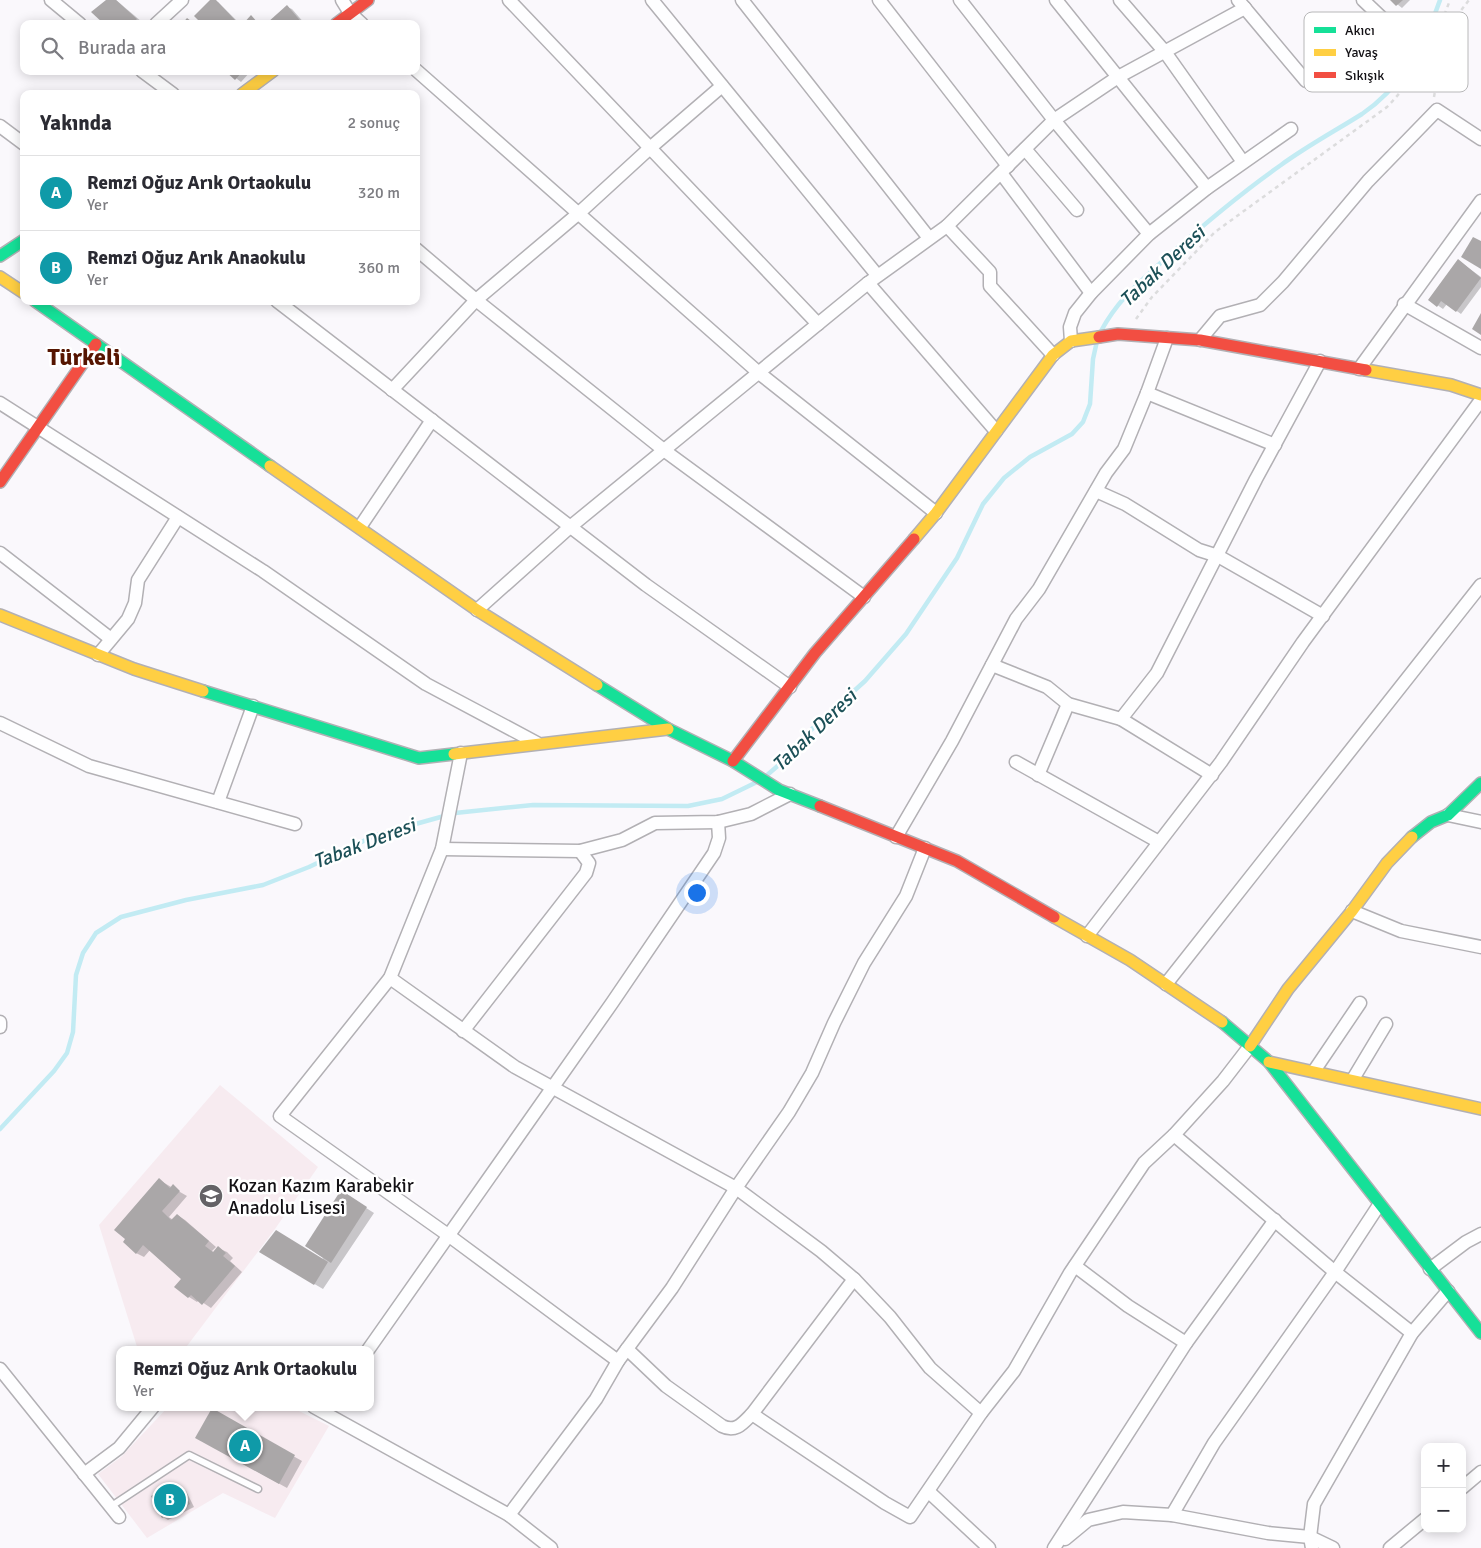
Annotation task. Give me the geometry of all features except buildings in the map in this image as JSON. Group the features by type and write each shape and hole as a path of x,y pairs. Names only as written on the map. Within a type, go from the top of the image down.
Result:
{"street":[{"path":"51,0 75,20"},
{"path":"160,20 182,0"},
{"path":"342,0 350,14 357,20"},
{"path":"342,20 368,0"},
{"path":"509,0 818,324"},
{"path":"652,0 996,431"},
{"path":"742,0 930,238"},
{"path":"879,0 1004,170 1091,293"},
{"path":"960,0 1054,120 1149,234"},
{"path":"1056,0 1207,188"},
{"path":"1120,0 1165,52 1243,162"},
{"path":"1363,0 1376,12"},
{"path":"477,610 570,527 873,279 947,226 1054,120 1118,77 1165,52 1242,4 1304,78"},
{"path":"420,74 759,373 936,512"},
{"path":"147,75 168,90"},
{"path":"247,90 268,75"},
{"path":"392,390 476,300 579,213 722,86"},
{"path":"1200,340 1220,316 1260,305 1283,282 1368,182 1437,110 1481,139"},
{"path":"0,126 20,141"},
{"path":"1077,339 1071,321 1091,293 1149,234 1207,188 1292,129"},
{"path":"1025,149 1077,210"},
{"path":"1359,368 1481,201"},
{"path":"947,226 990,272 990,286 1053,355"},
{"path":"0,256 20,243"},
{"path":"420,252 476,300 664,451 864,597"},
{"path":"0,277 20,291"},
{"path":"1404,304 1481,348"},
{"path":"41,305 477,610 668,729 733,761 785,792 957,861 1087,936 1215,1016 1269,1062 1481,1333"},
{"path":"282,305 646,585 790,687"},
{"path":"733,761 815,653 936,512 1053,355 1077,339 1123,334 1200,340 1452,385 1481,395"},
{"path":"896,837 952,741 1016,619 1039,589 1096,491 1124,449 1147,394 1167,338"},
{"path":"0,482 96,344"},
{"path":"1121,719 1156,673 1320,362"},
{"path":"1147,394 1275,445"},
{"path":"1087,936 1212,775 1322,616 1481,400"},
{"path":"0,403 263,571 426,684 537,743"},
{"path":"360,527 432,420"},
{"path":"1096,491 1125,504 1199,550 1218,556 1322,616"},
{"path":"98,655 128,619 135,603 138,580 178,517"},
{"path":"0,552 111,639"},
{"path":"1166,984 1481,585"},
{"path":"0,615 134,669 419,758 668,729"},
{"path":"992,665 1047,688 1068,704 1121,719 1212,775"},
{"path":"1038,775 1068,704"},
{"path":"218,802 254,706"},
{"path":"0,723 89,766 296,824"},
{"path":"461,752 442,849 390,978 280,1116 448,1235 618,1361"},
{"path":"1016,762 1159,842"},
{"path":"752,1414 885,1503 910,1517 929,1492 981,1413 1014,1371 1075,1266 1144,1163 1174,1135 1222,1081 1250,1046 1288,989 1352,911 1387,862 1406,841 1431,822 1448,815 1481,783"},
{"path":"442,849 580,851 622,840 655,823 718,822 751,814 785,792"},
{"path":"1448,815 1481,822"},
{"path":"371,1346 714,853 719,838 718,822"},
{"path":"508,1515 596,1399 618,1361 672,1288 736,1188 789,1112 812,1073 864,963 906,896 925,848"},
{"path":"463,1031 586,873 589,863 580,851"},
{"path":"1352,911 1401,930 1481,947"},
{"path":"390,978 515,1067 736,1188 821,1251 854,1279 890,1317 930,1368 981,1413"},
{"path":"1314,1071 1360,1003"},
{"path":"0,1022 0,1027"},
{"path":"1353,1079 1386,1024"},
{"path":"1269,1062 1480,1107"},
{"path":"1174,1135 1335,1272 1412,1333"},
{"path":"1172,1515 1214,1443 1335,1272 1379,1205"},
{"path":"1054,1548 1186,1343 1275,1220"},
{"path":"1430,1269 1466,1242 1481,1234"},
{"path":"1075,1266 1128,1306 1186,1343"},
{"path":"627,1349 666,1386 727,1429 737,1428 752,1414 854,1279"},
{"path":"1311,1543 1314,1504 1412,1333 1448,1292"},
{"path":"0,1369 119,1517"},
{"path":"84,1474 119,1448 150,1411"},
{"path":"325,1411 508,1515 550,1548"},
{"path":"1466,1485 1481,1472"},
{"path":"929,1492 989,1548"},
{"path":"1054,1548 1088,1520 1123,1512 1172,1515 1268,1533 1333,1548"},
{"path":"1390,1548 1421,1522"}],"lane":[{"path":"110,1507 189,1455 258,1488"}],"path":[{"path":"1446,12 1450,0"},
{"path":"1461,12 1469,0"},
{"path":"1123,334 1152,297 1215,232 1248,205 1387,107 1400,92"},
{"path":"1434,92 1437,110"}],"shaded area":[{"name":"Kozan Kazım Karabekir Anadolu Lisesi","path":"220,1085 318,1167 275,1229 187,1346 137,1346 99,1225"},
{"path":"164,1411 299,1411 329,1426 275,1518 223,1493 147,1538 98,1474 121,1457"}],"waterway":[{"name":"Tabak Deresi","path":"1436,12 1440,0"},
{"name":"Tabak Deresi","path":"1101,331 1115,309 1130,292 1208,221 1301,151 1362,114 1388,92"},
{"name":"Tabak Deresi","path":"766,776 781,763 802,738 865,681 906,634 957,558 983,504 1004,478 1030,457 1072,434 1083,422 1090,404 1093,359 1097,341"},
{"name":"Tabak Deresi","path":"0,1129 54,1071 67,1053 73,1032 76,975 83,953 96,933 121,917 186,900 263,885 309,867 376,835 455,813 533,805 688,806 722,799 757,782"}],"traffic: fast":[{"path":"0,256 20,243"},
{"path":"41,305 270,466"},
{"path":"597,685 668,729 733,761 779,790 820,806"},
{"path":"203,691 419,758 454,754"},
{"path":"1412,837 1431,822 1448,815 1481,783"},
{"path":"1222,1022 1269,1062 1481,1333"}],"traffic: slow":[{"path":"247,90 268,75"},
{"path":"0,277 20,290"},
{"path":"914,539 936,513 1053,355 1071,341 1099,337"},
{"path":"1366,370 1451,385 1481,395"},
{"path":"270,466 477,610 597,685"},
{"path":"0,615 134,669 203,691"},
{"path":"454,754 668,729"},
{"path":"1250,1046 1288,989 1352,911 1387,863 1412,837"},
{"path":"1054,917 1130,960 1222,1022"},
{"path":"1269,1062 1481,1109"}],"traffic: jam":[{"path":"341,20 368,0"},
{"path":"1099,337 1118,334 1200,340 1366,370"},
{"path":"0,482 96,344"},
{"path":"733,761 815,653 914,539"},
{"path":"820,806 957,861 1054,917"}],"place":[{"name":"Kozan Kazım Karabekir Anadolu Lisesi","path":"211,1196"},
{"name":"Remzi Oğuz Arık Ortaokulu","path":"245,1446"},
{"name":"Remzi Oğuz Arık Anaokulu","path":"170,1500"}],"district":[{"name":"Türkeli","path":"84,357"}]}
